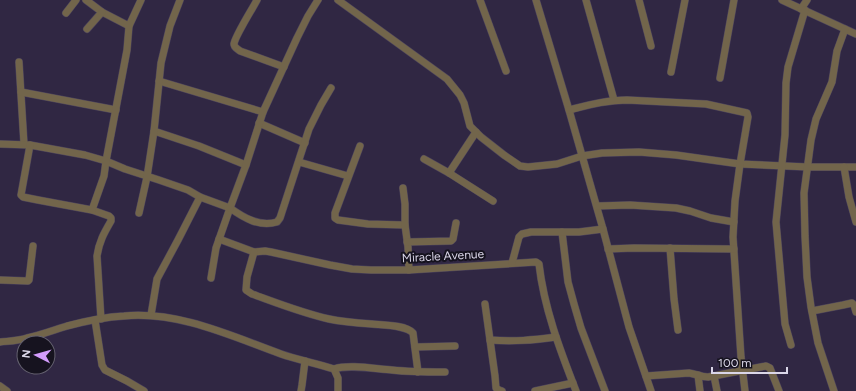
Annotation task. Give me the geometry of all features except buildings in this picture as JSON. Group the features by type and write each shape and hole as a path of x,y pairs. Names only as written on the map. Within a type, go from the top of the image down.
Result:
{"street":[{"path":"66,13 76,0"},
{"path":"86,0 102,12 129,26"},
{"path":"92,210 104,176 127,50 129,26 141,0"},
{"path":"139,213 148,177 161,63 165,42 180,0"},
{"path":"257,0 234,46 240,51 284,67"},
{"path":"211,278 216,248 246,165 263,112 305,22 318,0"},
{"path":"338,0 447,79 460,95 464,103 470,126 504,155 520,166 528,167 556,164 582,156 602,153 646,153 676,155 740,164 808,167 856,167"},
{"path":"480,0 506,71"},
{"path":"536,0 597,206 629,327 651,391"},
{"path":"586,0 614,100"},
{"path":"639,0 651,46"},
{"path":"671,72 685,0"},
{"path":"720,78 734,0"},
{"path":"782,0 856,34"},
{"path":"791,345 784,324 776,222 785,135 786,83 788,66 807,0"},
{"path":"87,29 102,12"},
{"path":"834,391 818,343 812,311 807,277 804,193 811,140 816,120 832,82 837,51 845,29"},
{"path":"19,62 20,92 27,144 25,174 21,195 23,197 92,210 111,218 98,246 97,256 98,319 102,365 105,370 127,380 131,388 144,391"},
{"path":"159,82 263,112"},
{"path":"0,144 27,144 85,155 188,190 200,197 230,208 239,215 251,221 264,224 277,222 280,218 312,123 331,88"},
{"path":"20,92 116,110"},
{"path":"569,110 614,100 627,100 706,104 747,113 748,117 735,201 733,237 745,391"},
{"path":"259,123 305,143"},
{"path":"154,131 199,146 246,165"},
{"path":"449,173 476,132"},
{"path":"360,146 335,213 336,219 368,224 405,225"},
{"path":"424,159 493,201"},
{"path":"299,162 348,176"},
{"path":"844,167 849,197 856,222"},
{"path":"403,188 409,270"},
{"path":"151,315 158,279 200,197"},
{"path":"597,206 630,205 676,208 711,218 734,222"},
{"path":"408,242 450,241 454,239 456,223"},
{"path":"512,263 519,237 522,234 531,232 579,232 603,229"},
{"path":"562,232 568,282 581,328 605,391"},
{"name":"Miracle Avenue","path":"219,239 254,252 271,252 330,266 352,269 409,270 534,261 539,264 546,303 556,337 576,391"},
{"path":"0,280 29,280 33,246"},
{"path":"670,248 678,330"},
{"path":"608,249 734,249"},
{"path":"254,252 247,277 246,290 252,294 291,308 327,318 400,327 410,330 413,333 418,372"},
{"path":"812,311 852,303 856,312"},
{"path":"485,304 496,388 502,391"},
{"path":"0,342 26,339 68,326 98,319 151,315 209,327 283,355 334,369 340,367 418,372 444,372"},
{"path":"490,340 511,342 556,337"},
{"path":"415,347 455,346"},
{"path":"301,391 305,362"},
{"path":"646,376 689,373 702,377 708,377 766,366 770,368 779,391"},
{"path":"334,369 338,378 338,391"},
{"path":"698,375 700,391"},
{"path":"714,376 717,391"},
{"path":"535,391 573,383"},
{"path":"0,386 6,391"}]}
